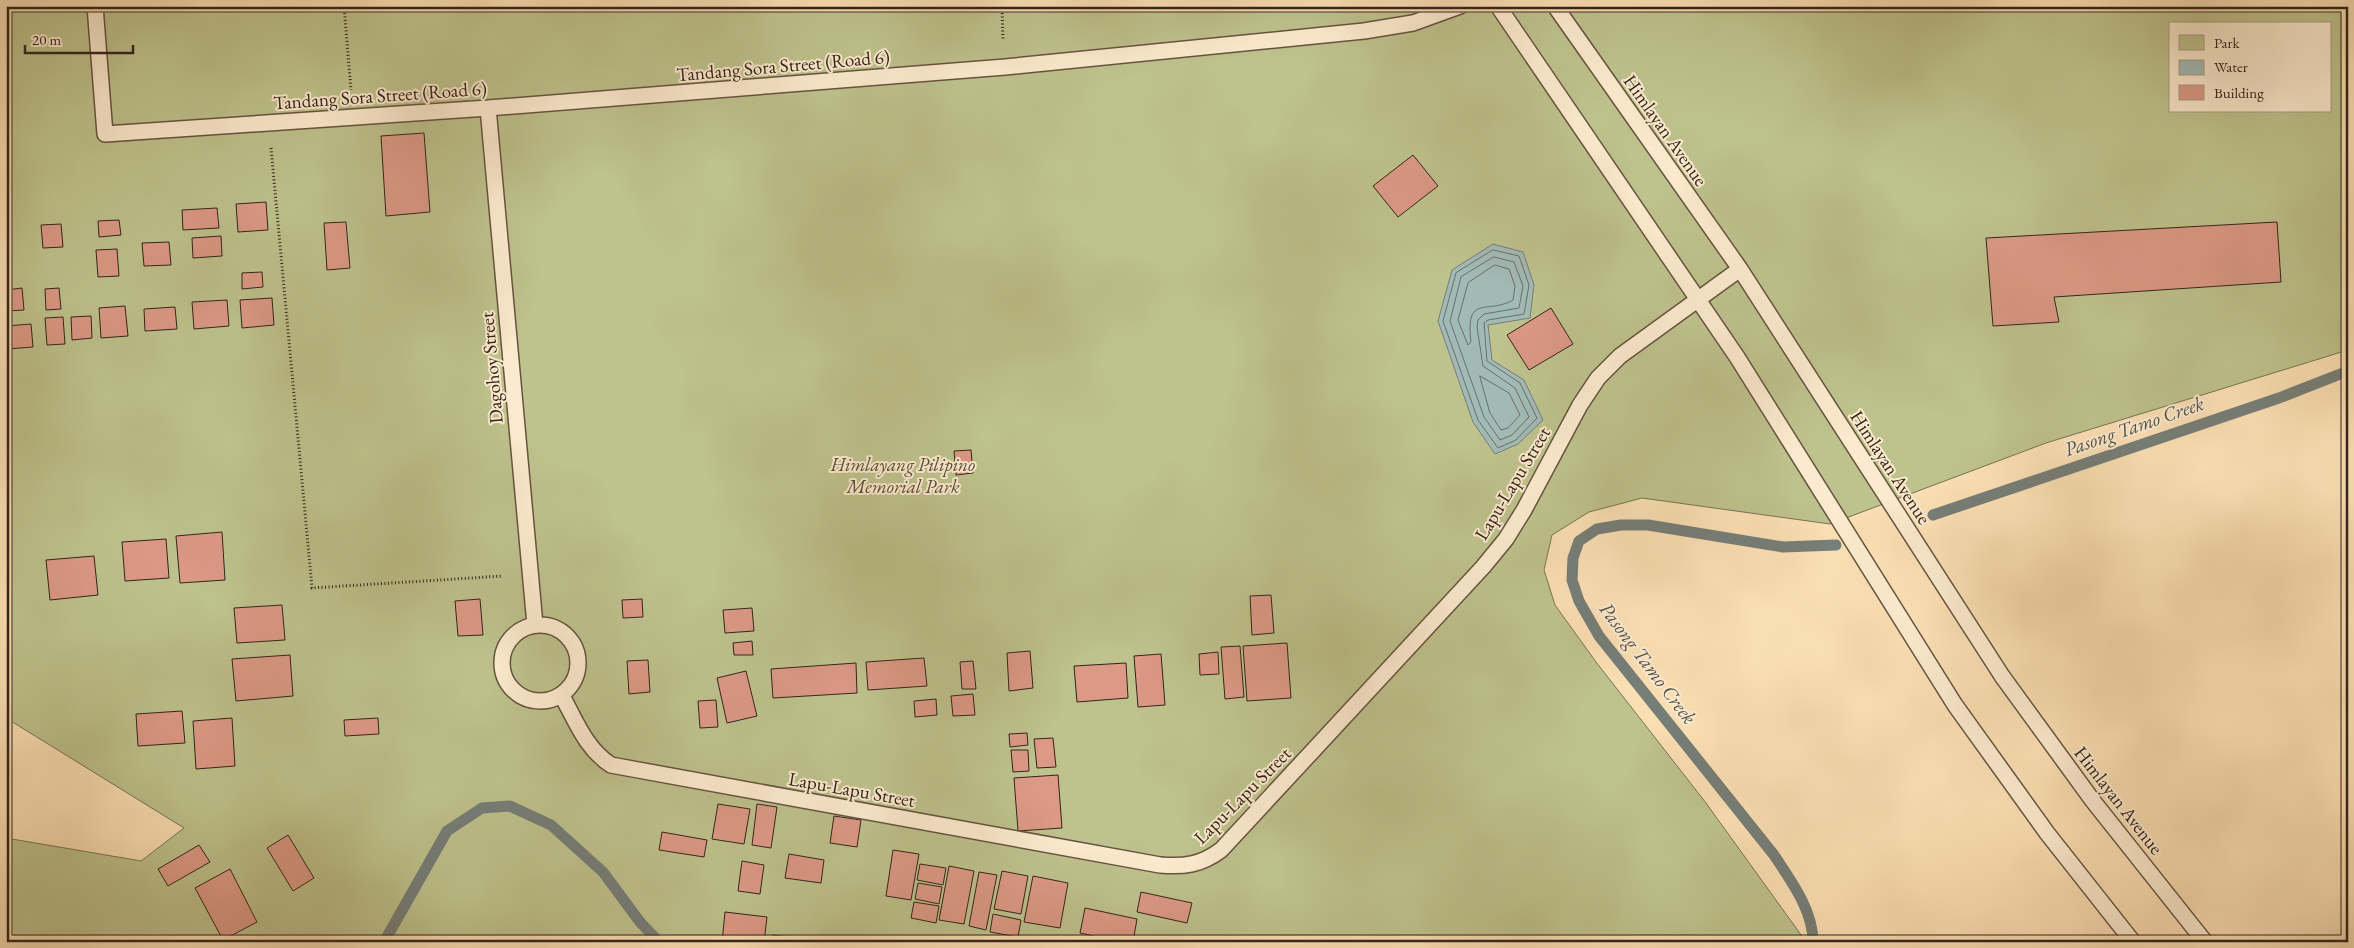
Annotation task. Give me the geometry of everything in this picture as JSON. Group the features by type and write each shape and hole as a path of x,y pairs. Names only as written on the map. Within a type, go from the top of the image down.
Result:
{"lane":[{"name":"Tandang Sora Street (Road 6)","path":"96,6 105,134 488,108 1005,67 1364,31 1413,23 1460,6"},
{"path":"1498,6 1737,358 1955,704 2047,833 2133,942"},
{"name":"Himlayan Avenue","path":"1555,6 1740,269 2002,676 2093,802 2205,942"},
{"name":"Dagohoy Street","path":"488,108 535,625"},
{"name":"Lapu-Lapu Street","path":"562,696 591,747 600,757 612,765 1160,866 1196,865 1209,859 1221,850 1484,567 1506,539 1524,510 1580,405 1598,378 1620,356 1740,269"},
{"path":"535,625 550,626 563,633 574,644 579,658 578,672 572,686 562,696 547,701 532,701 518,694 507,683 502,669 503,654 510,640 521,630 535,625"}],"path":[{"path":"344,6 353,117"},
{"path":"1002,6 1005,67"},
{"path":"269,123 312,588 530,575"}],"green space":[{"name":"Himlayang Pilipino Memorial Park","path":"6,6 2348,6 2348,350 2046,443 1830,524 1642,498 1589,512 1552,535 1544,570 1555,605 1596,662 1706,803 1804,939 1802,942 1260,942 1228,936 1219,942 6,942 6,838 141,861 184,828 6,718"}],"water":[{"path":"1493,244 1523,252 1534,285 1530,318 1488,325 1492,360 1524,380 1543,420 1518,444 1495,454 1473,422 1438,321 1452,270"}],"building":[{"path":"424,133 430,212 386,216 381,136"},
{"path":"1413,155 1438,186 1398,217 1373,186"},
{"path":"266,202 268,230 238,232 236,204"},
{"path":"217,208 219,228 183,230 182,210"},
{"path":"119,220 121,235 99,237 98,221"},
{"path":"346,222 350,268 327,270 324,223"},
{"path":"2277,222 2281,282 2054,297 2059,322 1993,326 1986,238"},
{"path":"61,224 63,247 43,248 41,225"},
{"path":"221,236 222,256 193,258 192,238"},
{"path":"169,242 171,265 144,266 142,243"},
{"path":"117,249 119,276 98,277 96,250"},
{"path":"262,272 263,287 242,289 242,273"},
{"path":"22,288 24,310 6,311 6,290"},
{"path":"59,288 61,309 46,310 45,289"},
{"path":"272,298 274,325 242,328 240,300"},
{"path":"227,300 229,326 194,329 192,302"},
{"path":"125,306 128,336 101,338 99,308"},
{"path":"175,307 177,329 145,331 144,309"},
{"path":"1551,308 1573,344 1529,370 1507,335"},
{"path":"91,316 92,338 72,340 71,317"},
{"path":"63,317 65,344 47,345 45,318"},
{"path":"31,324 33,347 7,349 6,326"},
{"path":"971,450 973,473 956,475 954,451"},
{"path":"222,532 225,580 180,583 176,536"},
{"path":"166,539 169,578 125,581 122,542"},
{"path":"94,556 98,595 50,600 46,560"},
{"path":"6,567 10,616 6,616"},
{"path":"1271,595 1274,633 1252,635 1250,596"},
{"path":"480,599 483,635 458,636 455,601"},
{"path":"642,599 643,617 623,618 622,600"},
{"path":"282,605 285,640 237,643 234,608"},
{"path":"752,608 754,631 725,633 723,610"},
{"path":"752,641 753,655 734,655 733,643"},
{"path":"1287,643 1291,698 1247,701 1243,646"},
{"path":"1240,646 1244,697 1225,699 1221,647"},
{"path":"1030,651 1033,688 1009,691 1007,653"},
{"path":"1218,652 1219,674 1200,675 1199,654"},
{"path":"1161,654 1165,705 1138,707 1134,656"},
{"path":"290,655 293,696 236,701 232,659"},
{"path":"924,658 927,686 868,690 866,662"},
{"path":"648,660 650,692 629,694 627,661"},
{"path":"973,661 976,689 962,689 960,662"},
{"path":"856,663 857,693 773,698 771,669"},
{"path":"1126,663 1128,698 1077,702 1074,666"},
{"path":"746,671 757,716 727,723 717,678"},
{"path":"973,694 975,715 953,716 951,696"},
{"path":"936,699 937,715 915,717 914,701"},
{"path":"716,700 718,727 700,728 698,701"},
{"path":"182,711 185,743 138,746 136,714"},
{"path":"232,718 235,766 196,769 193,721"},
{"path":"378,718 379,734 345,736 344,720"},
{"path":"1027,733 1028,745 1010,747 1009,734"},
{"path":"1053,738 1056,767 1037,768 1034,739"},
{"path":"1011,750 1028,750 1029,771 1013,772"},
{"path":"1058,775 1062,828 1018,831 1014,778"},
{"path":"718,804 750,809 744,844 712,839"},
{"path":"757,804 777,807 771,848 752,845"},
{"path":"834,816 861,820 857,847 830,843"},
{"path":"662,832 707,840 704,857 659,850"},
{"path":"288,835 314,878 293,891 267,848"},
{"path":"199,845 210,862 168,886 158,869"},
{"path":"893,850 919,854 911,900 886,896"},
{"path":"789,854 824,860 821,883 785,878"},
{"path":"742,861 764,865 760,894 738,891"},
{"path":"920,864 946,868 943,885 917,880"},
{"path":"949,866 974,871 964,924 939,920"},
{"path":"230,869 257,922 223,940 195,888"},
{"path":"1002,871 1028,876 1021,914 994,909"},
{"path":"979,872 997,875 986,930 969,926"},
{"path":"1033,876 1068,883 1060,928 1024,922"},
{"path":"918,883 942,887 939,904 915,899"},
{"path":"1141,892 1192,903 1187,923 1137,912"},
{"path":"914,902 939,906 936,923 911,918"},
{"path":"1085,908 1137,919 1133,942 1122,942 1080,933"},
{"path":"725,912 767,917 764,942 722,942"},
{"path":"993,914 1021,920 1018,937 990,932"},
{"path":"773,935 810,939 810,942 772,942"}],"waterway":[{"name":"Pasong Tamo Creek","path":"1933,515 2279,398 2348,371"},
{"name":"Pasong Tamo Creek","path":"1813,942 1812,930 1805,907 1774,855 1599,636 1579,601 1572,580 1573,558 1579,541 1597,529 1621,525 1648,525 1783,547 1836,545"},
{"name":"Pasong Tamo Creek","path":"384,942 447,831 482,808 510,806 551,825 603,872 640,922 659,942"}]}
